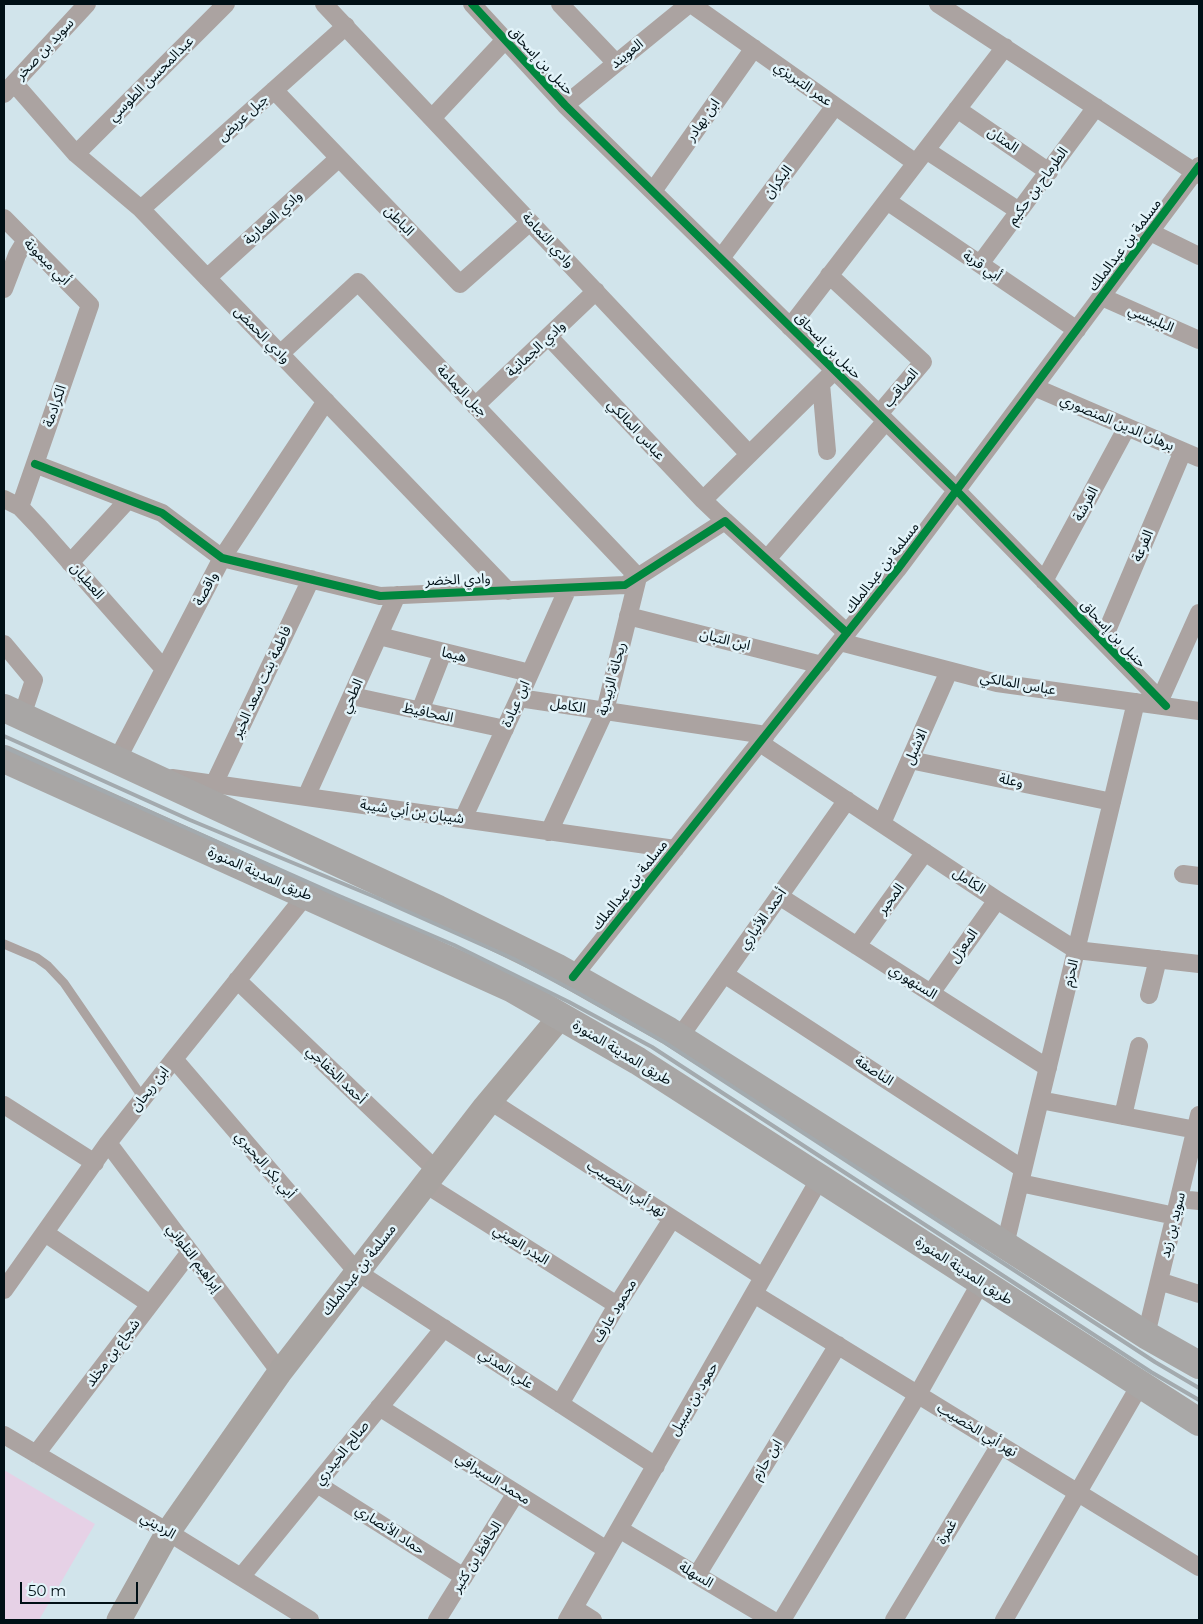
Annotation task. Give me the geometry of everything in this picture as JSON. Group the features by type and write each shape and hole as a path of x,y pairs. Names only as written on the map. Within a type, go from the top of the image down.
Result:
{"main road":[{"path":"13,712 438,909 573,977 679,1038 1146,1335 1199,1365"},
{"name":"طريق المدينة المنورة","path":"4,759 513,989 638,1061 1199,1422"},
{"name":"مسلمة بن عبدالملك","path":"122,1618 168,1532 280,1372 490,1100 561,1016"}],"street":[{"name":"سويد بن صخر","path":"9,89 87,4"},
{"name":"عبدالمحسن الطوسي","path":"76,154 224,4"},
{"name":"وادي الثمامة","path":"324,4 749,454"},
{"name":"حنبل بن إسحاق","path":"472,4 565,105 956,491 1163,703"},
{"path":"560,4 616,63"},
{"name":"العويند","path":"565,105 690,4"},
{"name":"عمر التبريزي","path":"690,4 835,106 921,157 1019,211"},
{"path":"938,4 1096,108 1198,171"},
{"name":"جبل عريض","path":"141,209 346,26"},
{"path":"432,118 505,40"},
{"name":"ابن بهادر","path":"653,192 754,48"},
{"path":"790,327 1005,48"},
{"name":"وادي الحمض","path":"9,89 76,154 141,209 508,590"},
{"name":"الباطن","path":"274,90 460,284 530,222"},
{"name":"البكران","path":"721,258 835,106"},
{"name":"الطرماح بن حكيم","path":"980,264 1096,108"},
{"name":"المتان","path":"957,109 1049,172"},
{"name":"وادي العمارية","path":"207,278 339,158"},
{"name":"مسلمة بن عبدالملك","path":"573,977 898,570 1150,232 1198,171"},
{"name":"أبي قربة","path":"887,201 1077,330"},
{"name":"أبي ميمونة","path":"4,218 90,305"},
{"path":"1150,232 1199,256"},
{"path":"4,290 17,255 26,240"},
{"name":"الصاقب","path":"767,559 882,418 923,362 830,275"},
{"name":"جبل اليمامة","path":"280,354 358,282 638,577"},
{"name":"وادي الجمانية","path":"475,406 596,291"},
{"name":"البلبيسي","path":"1102,297 1199,340"},
{"name":"الكرادمة","path":"20,507 90,305"},
{"name":"عباس المالكي","path":"549,337 725,521"},
{"path":"703,500 834,371"},
{"path":"820,384 827,451"},
{"name":"برهان الدين المنصوري","path":"1034,387 1191,455"},
{"name":"واقصة","path":"116,760 222,558 326,401"},
{"name":"الفرشة","path":"1044,581 1127,427"},
{"name":"الفرعة","path":"1102,640 1191,455"},
{"name":"وادي الخضر","path":"34,464 162,513 222,558 380,596 625,585 725,521"},
{"name":"العطيان","path":"4,499 20,507 164,669"},
{"path":"70,563 128,500"},
{"path":"725,521 767,559 844,637"},
{"name":"ريحانة الزبيدية","path":"549,832 605,711 638,577"},
{"name":"فاطمة بنت سعد الخير","path":"214,784 311,580"},
{"name":"ابن عبادة","path":"464,819 568,588"},
{"name":"الطحي","path":"306,797 397,595"},
{"path":"1163,703 1199,613"},
{"name":"ابن التبان","path":"628,616 822,665"},
{"name":"هيما","path":"379,636 530,673"},
{"name":"عباس المالكي","path":"844,637 997,683 1136,702 1163,703 1199,711"},
{"path":"4,644 34,680 13,712"},
{"path":"420,711 442,652"},
{"name":"الاشبل","path":"882,823 949,670"},
{"name":"المحافيظ","path":"352,696 505,729"},
{"name":"الكامل","path":"519,698 763,739 847,800 1076,950 1199,964"},
{"name":"الحزم","path":"1004,1245 1136,702"},
{"name":"وعلة","path":"910,760 1112,802"},
{"name":"شيبان بن أبي شيبة","path":"149,775 675,849"},
{"name":"أحمد الأنباري","path":"679,1038 847,800"},
{"name":"المحبر","path":"857,946 925,852"},
{"name":"ابن ريحان","path":"4,1290 108,1143 306,894"},
{"name":"السنهوري","path":"779,896 1048,1068"},
{"name":"المعزل","path":"931,993 997,900"},
{"path":"1150,995 1158,959"},
{"name":"الناصفة","path":"724,974 1021,1176 1177,1207 1199,1201"},
{"name":"أحمد الخفاجي","path":"237,980 430,1177"},
{"path":"1123,1116 1139,1046"},
{"name":"أبي بكر البحيري","path":"174,1059 357,1272"},
{"name":"نهر أبي الخصيب","path":"490,1100 763,1277"},
{"path":"1040,1100 1123,1116 1197,1122"},
{"path":"4,1104 94,1163"},
{"name":"سويد بن زيد","path":"1146,1335 1197,1122"},
{"name":"إبراهيم التلواني","path":"108,1143 280,1372"},
{"name":"البدر العيني","path":"430,1177 617,1305"},
{"name":"حمود بن سبيل","path":"570,1614 820,1178"},
{"name":"محمود عارف","path":"560,1404 617,1305 672,1219"},
{"path":"45,1233 150,1304"},
{"name":"شجاع بن مخلد","path":"36,1454 190,1252"},
{"name":"علي المدني","path":"357,1272 656,1466"},
{"path":"1159,1281 1199,1294"},
{"path":"782,1620 918,1394 981,1282"},
{"name":"نهر أبي الخصيب","path":"754,1294 1199,1567"},
{"name":"صالح الحيدري","path":"241,1577 444,1328"},
{"name":"ابن حازم","path":"697,1575 838,1345"},
{"path":"1004,1620 1140,1385"},
{"name":"محمد السيرافي","path":"379,1408 607,1550"},
{"name":"الرديني","path":"4,1435 168,1532 310,1620"},
{"name":"غمرة","path":"894,1620 1000,1445"},
{"name":"حماد الأنصاري","path":"317,1484 464,1577"},
{"name":"الحافظ بن كثير","path":"437,1620 516,1493"},
{"name":"السهلة","path":"619,1529 772,1620"},
{"path":"570,1614 594,1620"}],"lane":[{"path":"4,944 37,958 48,966 64,983 144,1098"}],"shaded area":[{"path":"4,1470 95,1524 39,1620 4,1620"}],"railway":[{"path":"4,736 190,820 375,897 514,959 578,993 664,1042 1155,1362 1199,1388"},
{"path":"4,747 454,945 569,1002 652,1047 1151,1372 1199,1400"}],"cycle path":[{"path":"472,4 565,105 957,491 1166,706"},
{"path":"573,977 897,570 1199,166"},
{"path":"35,464 162,513 222,558 380,596 625,585 725,521 847,633"}]}
